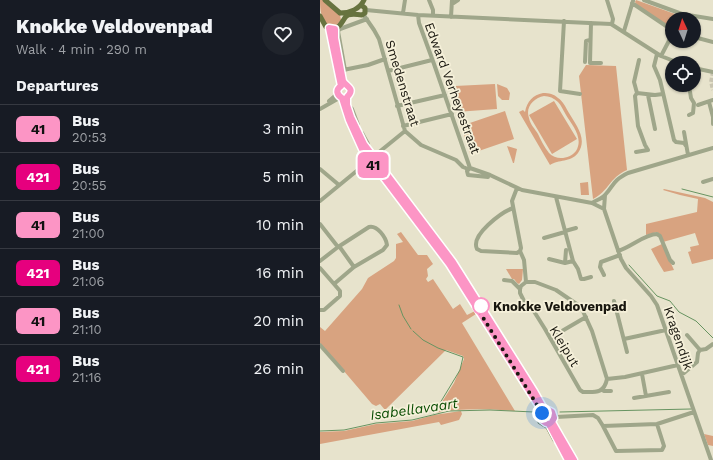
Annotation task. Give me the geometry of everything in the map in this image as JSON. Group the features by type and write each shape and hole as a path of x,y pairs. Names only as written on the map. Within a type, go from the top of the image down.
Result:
{"main road":[{"path":"325,0 340,13 342,20"},
{"path":"362,11 365,0"},
{"path":"340,13 362,11"},
{"path":"335,29 347,16 362,11"},
{"path":"320,16 323,24 329,28 335,29"},
{"path":"329,28 342,83"},
{"path":"335,29 338,63 344,70 342,83 337,92 341,97 359,146 453,262 532,392 542,411 542,420 546,423 551,423"},
{"path":"341,97 350,94 351,90 348,85 342,83"},
{"path":"342,83 351,85 353,89 349,101 351,122 371,159"},
{"path":"532,392 546,406 554,411 560,439 568,460"},
{"path":"542,411 548,410 552,412 554,418 551,423"},
{"path":"542,411 540,422 548,427 555,440 560,439"},
{"path":"551,423 574,460"}],"street":[{"path":"403,13 405,0"},
{"path":"429,0 433,10 433,16"},
{"path":"451,17 452,2 458,0"},
{"path":"607,0 613,19 612,24"},
{"path":"644,0 658,2 678,12"},
{"path":"624,31 633,1 665,25"},
{"path":"385,59 368,65 344,70 338,31 362,11 451,17 612,24 665,58"},
{"name":"Smedenstraat","path":"362,11 377,34 405,131 421,145 470,170 492,177 517,188 592,203 604,209"},
{"name":"Edward Verheyestraat","path":"420,15 419,23 452,114 470,170"},
{"path":"701,17 713,19"},
{"path":"564,21 560,91 580,94"},
{"path":"591,23 590,63 601,63"},
{"path":"701,39 713,42"},
{"path":"585,62 586,41 590,40"},
{"path":"665,45 654,66 660,80 674,140 676,142 684,143 686,146"},
{"path":"388,71 432,60"},
{"path":"636,152 648,150 636,118 635,96 637,93 634,82 640,60"},
{"path":"701,69 713,72"},
{"path":"690,92 691,98 695,105 694,113 690,115"},
{"path":"637,93 648,95 663,94"},
{"path":"397,106 445,95"},
{"path":"648,95 655,129"},
{"path":"320,109 341,97"},
{"path":"695,105 711,101 713,124"},
{"path":"350,107 368,144 365,146"},
{"path":"403,126 452,114"},
{"path":"320,201 405,131"},
{"path":"684,132 688,155"},
{"path":"592,203 605,195 618,178 628,173 713,148"},
{"path":"320,169 339,185"},
{"name":"Smedenstraat","path":"470,170 469,176 492,177"},
{"path":"703,182 713,179"},
{"path":"517,188 512,199 521,248 520,251 524,260 526,282"},
{"name":"Kragendijk","path":"605,195 604,209 619,253 626,268 655,301 711,460"},
{"path":"556,197 573,261 578,269 581,279 584,280 591,277"},
{"path":"513,208 508,210 483,229 475,245 477,249 481,251 517,253 520,251"},
{"path":"320,224 339,246 354,267"},
{"path":"320,261 339,246 372,226 377,228 387,241 387,245 384,250 354,267 334,284"},
{"path":"544,238 576,228"},
{"path":"604,275 600,267 601,262 649,235 657,234 660,236 670,260 673,263"},
{"path":"565,262 566,250"},
{"path":"549,259 565,262 573,261"},
{"path":"320,268 340,291 340,296 324,310 320,310"},
{"name":"Kleiput","path":"504,280 512,281 520,289 520,293 524,301 530,305 580,390 583,392 597,392 602,390 611,391"},
{"path":"520,289 526,282 535,282 560,292 580,306 592,331 607,379 602,390"},
{"path":"614,300 627,352"},
{"path":"550,338 586,317"},
{"path":"624,339 666,330"},
{"path":"687,335 700,350"},
{"path":"320,344 343,371"},
{"path":"700,350 708,348 713,344"},
{"path":"681,374 684,374 697,362 698,353 700,350"},
{"path":"607,379 642,374 678,365"},
{"path":"642,374 646,396"},
{"path":"634,398 669,392"},
{"path":"603,426 657,424 694,412"},
{"path":"556,417 593,415 598,418 616,451 662,450 664,446 657,424"}],"shaded area":[{"path":"320,0 324,0 340,15 341,20 336,26 328,26 322,17"},
{"path":"636,0 669,12 665,12 665,24 637,5 635,2"},
{"path":"586,65 616,66 627,170 616,177 603,192 593,199 579,76"},
{"path":"495,84 497,109 456,112 455,86"},
{"path":"497,84 507,88 510,93 509,100 502,100 498,96"},
{"path":"547,93 560,99 578,127 582,143 581,148 575,156 568,160 550,165 519,112 523,110 525,112 529,102 533,97 539,94","holes":["544,96 553,98 559,103 574,127 579,141 576,151 570,156 563,158 552,156 544,146 531,124 528,114 529,107 534,101"]},
{"path":"554,101 577,139 552,154 529,115"},
{"path":"505,111 514,139 470,154 461,126"},
{"path":"507,146 517,149 514,163 513,163"},
{"path":"588,182 589,195 581,195 580,183"},
{"path":"663,190 705,198 713,202 713,259 692,264 688,252 691,251 690,247 699,245 695,233 663,242 660,234 657,232 646,235 646,224 697,212 698,199"},
{"path":"401,232 418,255 427,255 433,264 427,269 428,276 426,279 428,282 433,279 453,309 460,304 467,315 475,311 476,314 462,323 515,411 475,409 435,413 454,383 464,359 463,356 446,350 385,410 380,404 376,406 372,404 320,343 320,327 325,331 362,289 368,278 394,261 396,258 396,244 403,242 397,234"},
{"path":"662,244 674,270 664,272 651,249"},
{"path":"506,269 523,269 522,280 519,284 512,279"},
{"path":"461,411 462,414 459,420 441,425 439,422 320,444 320,432 344,431 376,424 412,421 434,415"},
{"path":"704,434 713,436 713,446 708,445"}],"waterway":[{"path":"682,189 713,197"},
{"path":"629,265 657,296 670,301 679,312 696,321 713,338"},
{"path":"399,305 403,316 411,329"},
{"path":"413,331 423,340 438,348 463,357 460,370 434,413"},
{"name":"Isabellavaart","path":"560,412 691,409"},
{"name":"Isabellavaart","path":"320,431 344,430 376,423 412,420 449,411 490,410 534,412"}],"tunnel":[{"path":"713,72 711,82 713,90"}],"bus line":[{"name":"41","path":"568,460 549,424 542,420 542,411 449,264 359,146 344,102 337,92 338,88 341,86 329,28 335,29 335,38 343,81 351,90 347,97 347,105 359,136 373,157 453,262 544,409 552,412 554,418 552,422 574,460"}],"place":[{"name":"Knokke Veldovenpad","path":"481,306"}],"route":[{"path":"481,306 479,311 542,413"}]}
